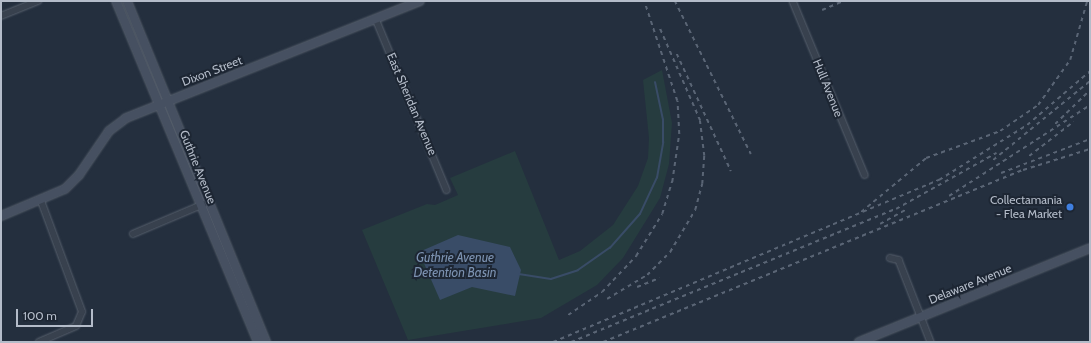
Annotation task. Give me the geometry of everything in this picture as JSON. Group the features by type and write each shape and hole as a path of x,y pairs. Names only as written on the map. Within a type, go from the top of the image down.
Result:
{"main road":[{"name":"Guthrie Avenue","path":"116,1 200,206 258,342"},
{"name":"Guthrie Avenue","path":"127,1 266,342"},
{"name":"Dixon Street","path":"1,216 41,201 65,189 79,175 109,131 126,118 420,1"},
{"name":"Delaware Avenue","path":"859,342 1090,248"}],"street":[{"path":"1,16 38,1"},
{"name":"Hull Avenue","path":"793,1 865,175"},
{"name":"East Sheridan Avenue","path":"376,19 447,190"},
{"path":"39,342 73,328 81,319 80,307 41,201"},
{"path":"133,234 210,202"},
{"path":"890,258 899,260 931,342"}],"green space":[{"path":"662,70 672,123 669,164 660,198 623,258 597,285 541,318 408,340 362,230 427,204 435,205 458,195 450,178 515,151 559,260 580,251 613,225 638,186 648,158 649,138 643,80"}],"water":[{"name":"Guthrie Avenue Detention Basin","path":"458,235 510,247 521,270 515,296 472,287 440,300 419,252"}],"waterway":[{"path":"519,274 551,279 578,270 610,248 640,214 657,178 663,143 663,120 655,83"}],"railway":[{"path":"568,315 602,292 636,256 662,214 672,182 679,134 677,101 644,1"},
{"path":"675,1 751,154"},
{"path":"822,10 843,1"},
{"path":"861,212 926,158 1000,131 1038,105 1070,60 1087,1"},
{"path":"607,299 647,275 670,252 695,210 702,184 704,156 700,121 659,27"},
{"path":"677,54 731,171"},
{"path":"553,342 939,180 1027,125 1090,71"},
{"path":"993,160 1090,81"},
{"path":"1055,124 1090,90"},
{"path":"949,196 1090,105"},
{"path":"1029,156 1073,122"},
{"path":"1001,173 1090,139"},
{"path":"603,342 1023,170 1090,149"},
{"path":"571,342 896,209 996,153"},
{"path":"880,224 905,210"},
{"path":"637,287 659,278"}],"place":[{"name":"Collectamania - Flea Market","path":"1070,207"}]}
